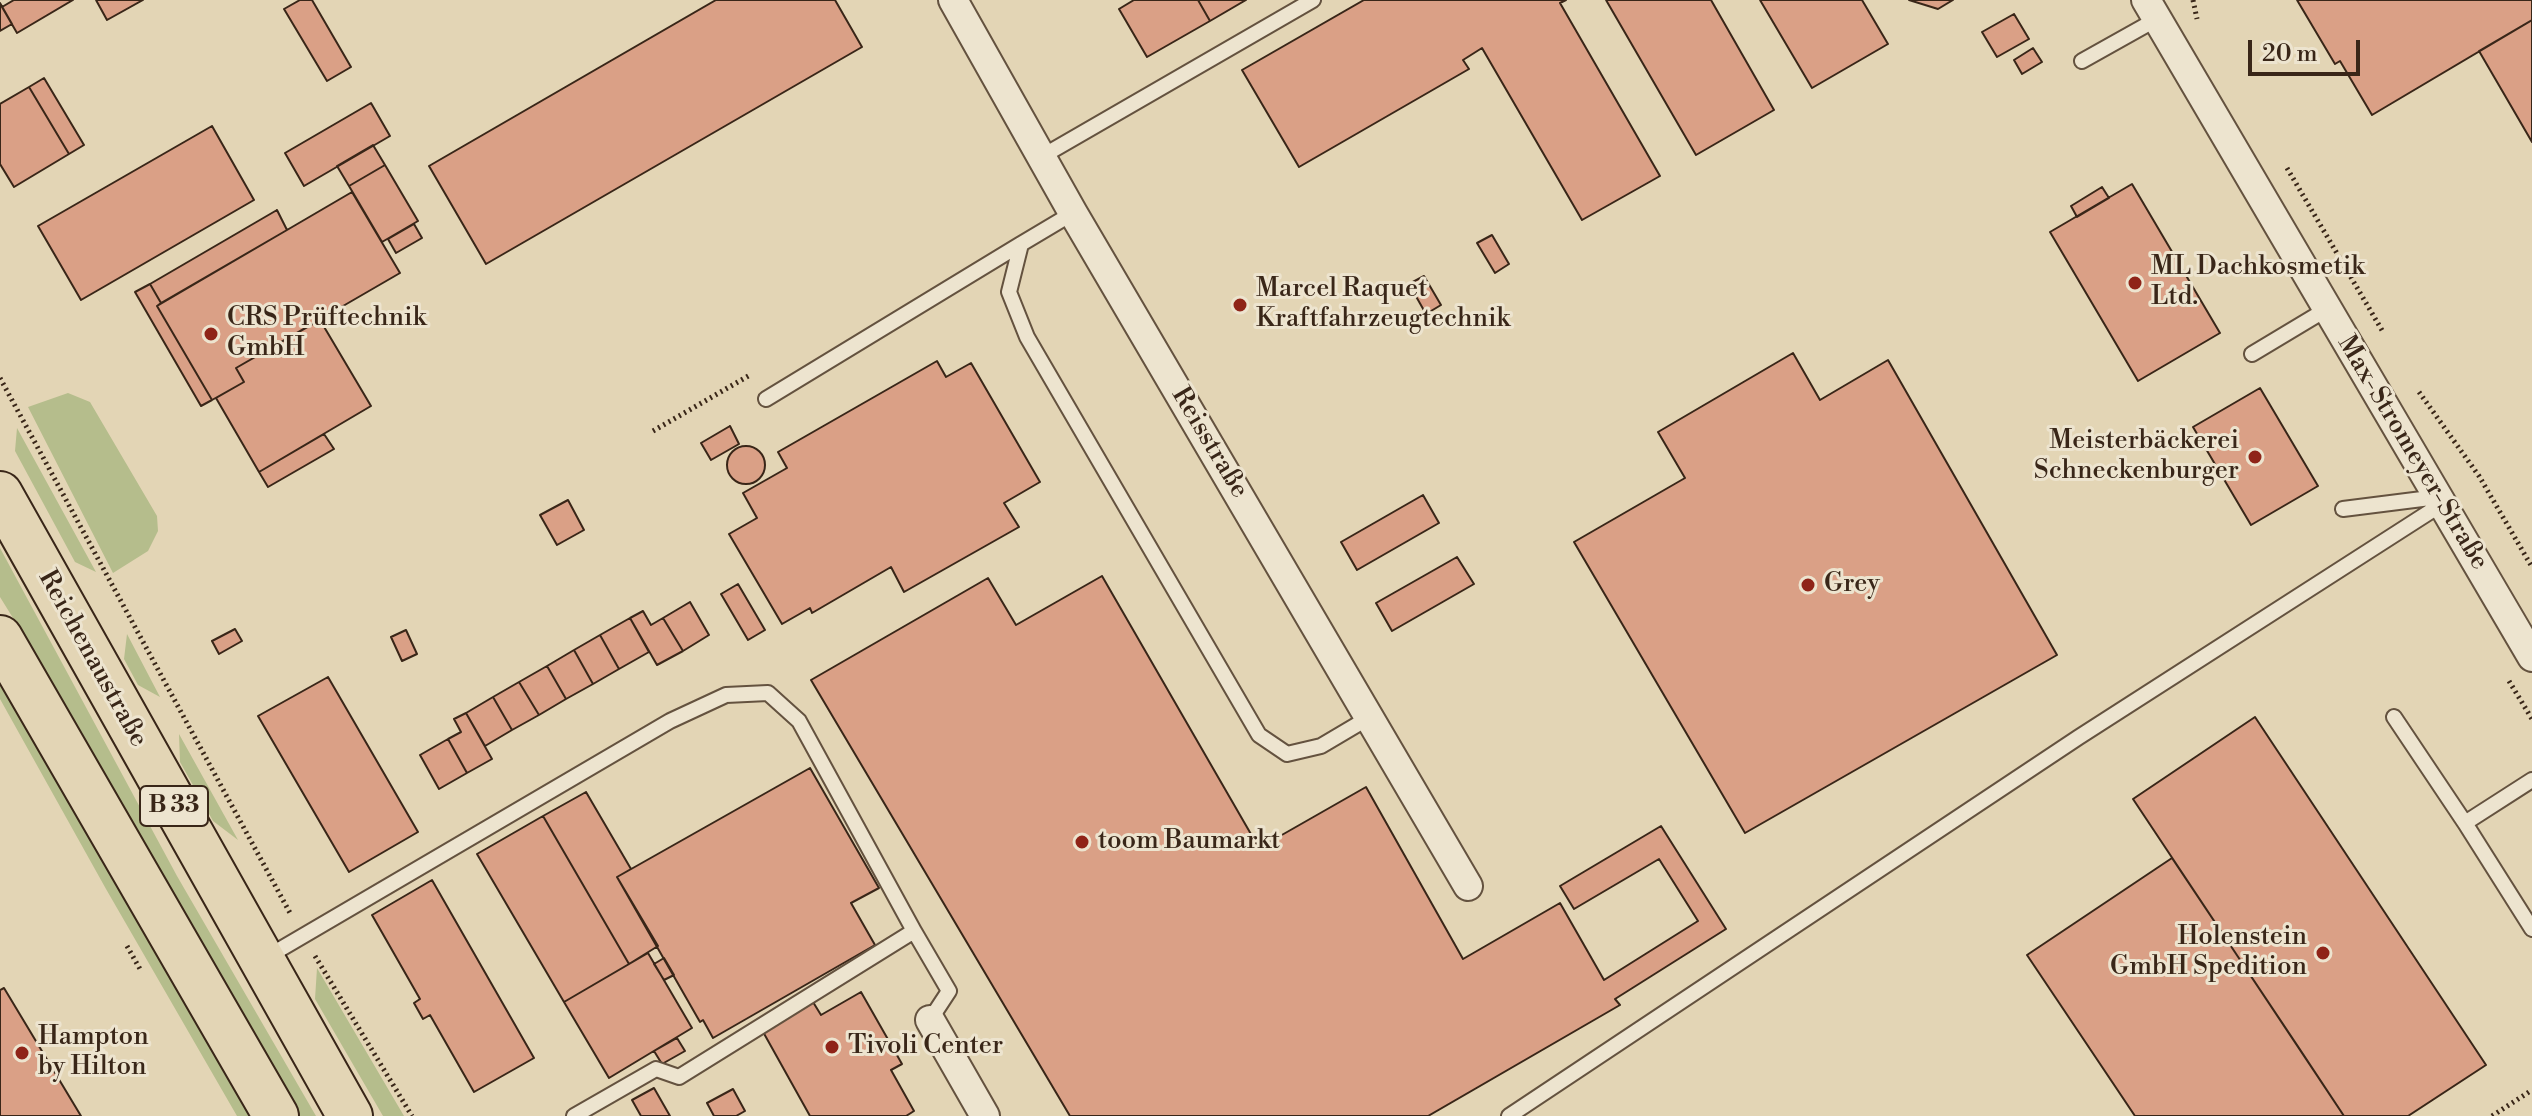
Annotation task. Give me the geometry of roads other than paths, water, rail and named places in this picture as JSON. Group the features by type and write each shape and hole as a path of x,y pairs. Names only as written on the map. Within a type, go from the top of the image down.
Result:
{"main road":[{"name":"Reichenaustraße","path":"0,494 260,961 350,1116"},
{"name":"B 33","path":"0,638 276,1116"}],"street":[{"name":"Reisstraße","path":"953,0 1073,213 1468,886"},
{"name":"Max-Stromeyer-Straße","path":"2151,10 2532,657"},
{"path":"930,1020 985,1116"}],"lane":[{"path":"1041,157 1313,0"},
{"path":"2082,61 2151,10"},
{"path":"766,399 1073,213"},
{"path":"1021,244 1009,292 1027,337 1259,735 1287,754 1321,746 1370,717"},
{"path":"2252,354 2327,309"},
{"path":"2343,509 2440,500"},
{"path":"1509,1116 2440,500"},
{"path":"260,961 670,721 726,695 768,693 799,721 949,991 930,1020"},
{"path":"2394,717 2532,929"},
{"path":"2465,823 2532,780"},
{"path":"574,1116 656,1069 679,1077 914,931"}],"place":[{"name":"ML Dachkosmetik Ltd.","path":"2135,283"},
{"name":"Marcel Raquet Kraftfahrzeugtechnik","path":"1240,305"},
{"name":"CRS Prüftechnik GmbH","path":"211,334"},
{"name":"Meisterbäckerei Schneckenburger","path":"2255,457"},
{"name":"Grey","path":"1808,585"},
{"name":"toom Baumarkt","path":"1082,842"},
{"name":"Holenstein GmbH Spedition","path":"2323,953"},
{"name":"Tivoli Center","path":"832,1047"},
{"name":"Hampton by Hilton","path":"22,1053"}]}
